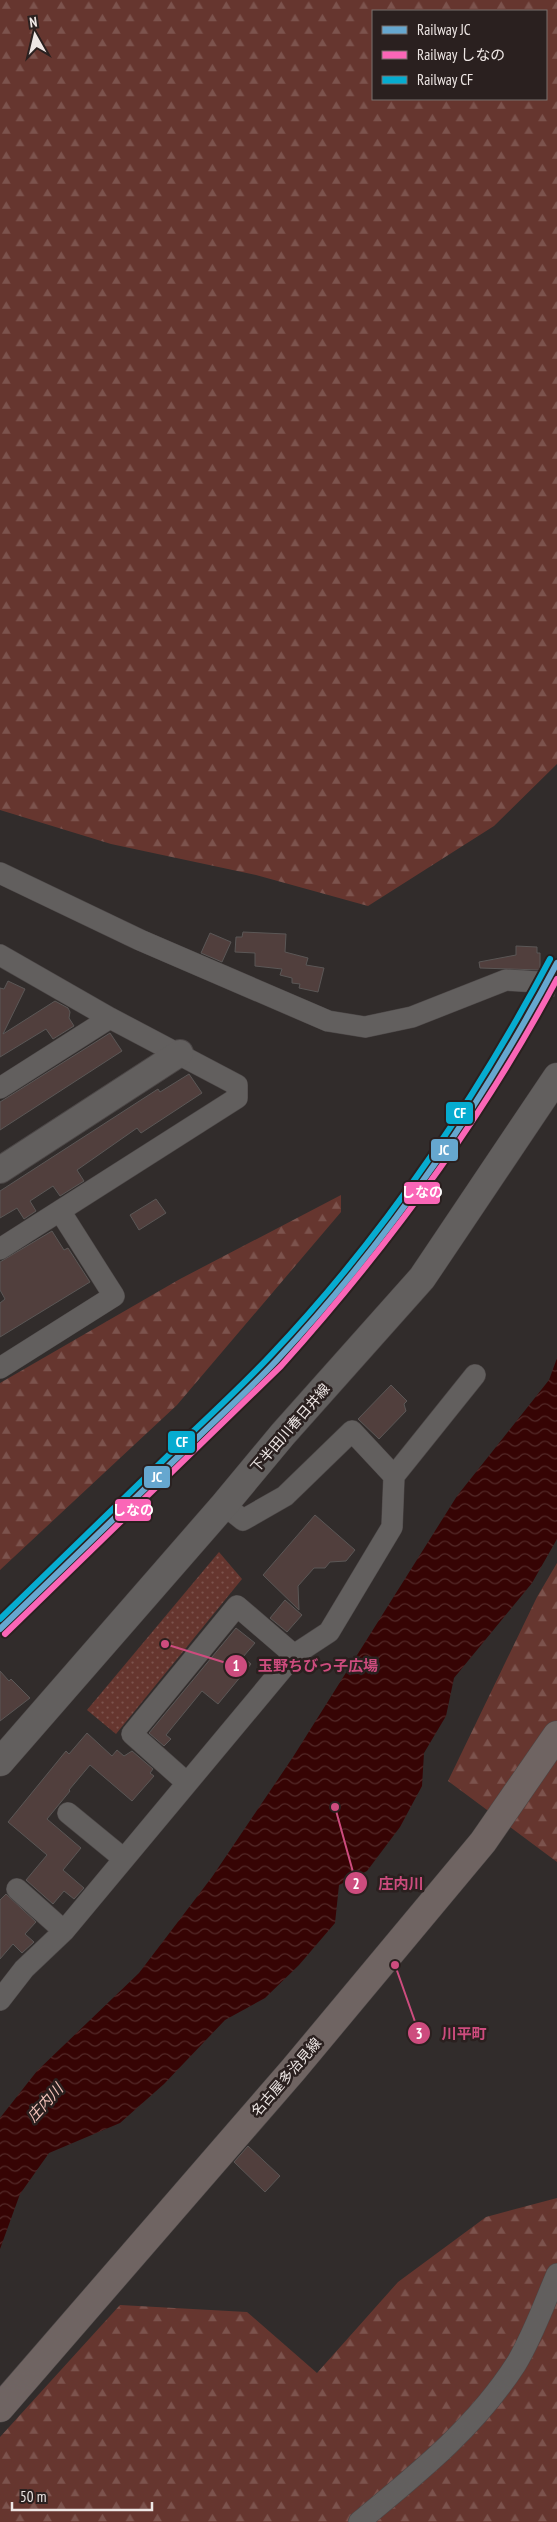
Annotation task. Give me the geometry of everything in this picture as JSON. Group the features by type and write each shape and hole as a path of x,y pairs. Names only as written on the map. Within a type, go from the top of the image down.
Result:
{"main road":[{"name":"下半田川春日井線","path":"0,1762 224,1505 283,1434 422,1278 557,1076"},
{"name":"名古屋多治見線","path":"0,2408 293,2070 484,1842 557,1735"}],"street":[{"path":"0,874 140,940 328,1021 365,1027 412,1018 506,980 540,982"},
{"path":"0,956 110,1018 180,1053 237,1085 237,1098 0,1249"},
{"path":"0,1088 110,1018"},
{"path":"0,1170 180,1053"},
{"path":"0,1368 114,1296 60,1211"},
{"path":"0,2000 24,1969 64,1931 294,1655 329,1632 392,1527 394,1476 475,1374"},
{"path":"224,1505 243,1520 285,1496 352,1432 394,1476"},
{"path":"187,1783 132,1734 237,1606 294,1655"},
{"path":"68,1813 124,1859"},
{"path":"17,1890 64,1931"},
{"path":"359,2522 434,2461 486,2406 517,2363 557,2274"}],"green space":[{"path":"0,0 557,0 557,764 494,826 368,906 256,875 111,844 0,810"},
{"path":"341,1195 341,1212 177,1405 0,1570 0,1383 180,1279"},
{"path":"219,1552 242,1579 116,1734 87,1710"},
{"path":"557,1563 557,1862 448,1781 537,1597"},
{"path":"557,2198 557,2522 0,2522 0,2437 120,2305 247,2312 317,2373 398,2282 486,2217"}],"water":[{"name":"庄内川","path":"557,1358 557,1539 532,1583 454,1678 446,1716 424,1753 422,1786 400,1827 367,1871 339,1885 335,1923 299,1965 265,1998 225,2020 164,2084 120,2123 49,2153 20,2194 0,2249 0,2118 37,2071 139,1973 212,1877 293,1757 457,1496 549,1380"}],"building":[{"path":"243,932 286,934 285,952 308,958 306,965 324,968 318,992 299,988 300,984 292,983 292,978 280,975 282,969 255,966 255,953 235,952 236,937 242,937"},
{"path":"210,933 231,942 222,962 201,953"},
{"path":"516,946 537,947 537,953 540,953 540,970 480,968 479,962 516,955"},
{"path":"8,981 25,989 3,1034 55,1001 68,1008 70,1012 69,1018 74,1026 53,1039 46,1029 0,1057 0,988 4,989"},
{"path":"110,1033 122,1051 0,1130 0,1102"},
{"path":"189,1074 202,1093 141,1133 137,1128 77,1170 84,1181 60,1196 53,1186 30,1201 36,1211 24,1219 17,1208 0,1218 0,1191 158,1089 160,1092"},
{"path":"156,1199 166,1213 139,1230 130,1215"},
{"path":"52,1231 64,1250 68,1248 90,1282 0,1337 0,1303 5,1299 0,1290 0,1262"},
{"path":"391,1385 407,1401 404,1404 406,1411 379,1439 358,1419"},
{"path":"315,1515 355,1550 346,1561 330,1562 325,1568 314,1568 298,1586 299,1610 263,1575"},
{"path":"285,1600 302,1615 287,1632 270,1618"},
{"path":"236,1628 255,1643 243,1657 251,1664 218,1704 202,1691 166,1735 171,1739 164,1746 149,1733"},
{"path":"0,1671 30,1698 0,1721"},
{"path":"87,1733 112,1756 117,1750 124,1756 132,1751 153,1769 150,1773 154,1776 132,1801 90,1765 69,1790 47,1819 81,1848 63,1870 84,1888 74,1899 64,1891 53,1904 26,1880 47,1855 8,1822 66,1751 69,1754"},
{"path":"6,1894 36,1922 25,1934 34,1942 22,1953 13,1944 0,1959 0,1900"},
{"path":"248,2146 280,2176 265,2192 234,2162"}],"tunnel":[{"path":"539,982 557,987"}],"rail line":[{"name":"CF","path":"0,1619 249,1378 312,1310 351,1264 424,1167 458,1116 490,1065 550,959"},
{"name":"JC","path":"0,1629 255,1383 318,1315 394,1220 464,1120 497,1069 557,963"},
{"name":"しなの","path":"5,1634 281,1366 321,1321 396,1228 465,1132 528,1031 557,979"}],"place":[{"name":"玉野ちびっ子広場","path":"165,1644"},
{"name":"庄内川","path":"335,1807"},
{"name":"川平町","path":"395,1965"}]}
